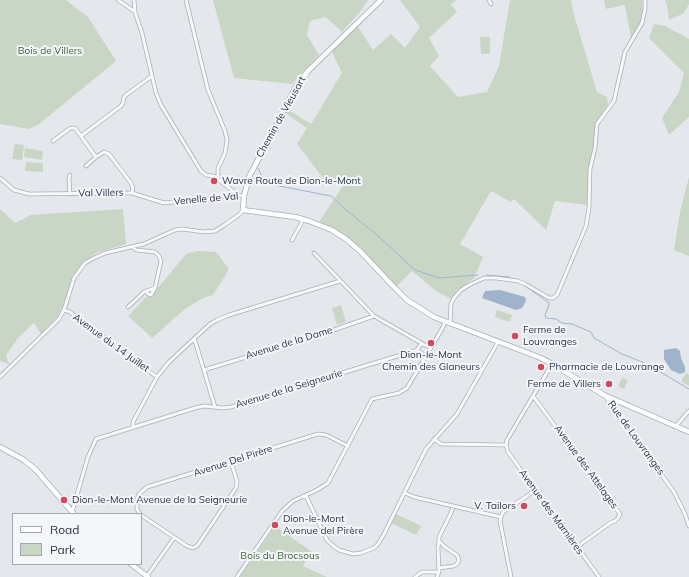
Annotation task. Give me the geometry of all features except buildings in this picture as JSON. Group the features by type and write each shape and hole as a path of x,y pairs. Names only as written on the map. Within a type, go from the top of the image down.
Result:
{"street":[{"path":"118,0 135,12"},
{"path":"134,0 135,12 161,106 202,171 206,175 218,177"},
{"path":"186,0 208,90 225,131 227,140 225,153 218,168 218,177 220,181 238,195"},
{"path":"450,324 451,304 454,298 469,284 484,278 518,281 549,298 553,298 557,295 586,226 589,208 591,165 598,124 614,101 625,52 642,22 645,9 645,0"},
{"name":"Chemin de Vieusart","path":"243,210 247,183 252,171 297,85 309,70 378,1"},
{"path":"81,136 121,106 126,95 152,76"},
{"path":"53,141 71,128 75,128 96,157 86,166"},
{"name":"Val Villers","path":"96,157 104,152 109,154 131,183 133,188 132,193"},
{"name":"Val Villers","path":"70,175 70,194"},
{"name":"Val Villers","path":"0,178 14,190 22,193 132,193 160,202 169,203"},
{"name":"Venelle de Val","path":"169,203 238,195 244,196"},
{"path":"0,377 53,326 59,318 64,310 74,278 85,263 99,255 144,244 175,230 182,229 204,232 215,231 240,214 243,210"},
{"name":"Rue de Louvranges","path":"243,210 303,219 332,230 360,250 407,300 421,310 445,322 552,364 604,395 674,492 689,526"},
{"path":"292,240 303,219"},
{"path":"128,307 136,298 146,291 151,295 155,288 161,259 154,252 136,250 133,246"},
{"path":"314,253 374,316 430,348"},
{"path":"133,427 133,422 157,377 169,362 210,324 217,320 340,281"},
{"name":"Avenue du 14 Juillet","path":"64,310 70,312 157,377"},
{"name":"Avenue de la Dame","path":"204,370 325,333 374,316"},
{"path":"237,577 282,511 293,502 324,487 328,483 372,399 404,391 410,384 445,322"},
{"path":"194,339 215,407"},
{"path":"306,496 327,540 339,550 353,554 368,551 378,544 426,449 457,414 498,342"},
{"path":"421,344 417,350 426,356"},
{"name":"Avenue de la Seigneurie","path":"73,513 88,457 96,438 195,408 204,406 222,408 231,407 417,350"},
{"path":"434,439 440,444 506,445 507,440 552,364"},
{"path":"604,395 689,432"},
{"name":"Avenue des Attelages","path":"533,396 620,514 615,521 577,547"},
{"path":"676,426 689,412"},
{"name":"Avenue Del Pirère","path":"140,513 138,510 138,494 147,487 318,434 326,435 348,446"},
{"name":"Avenue des Marnières","path":"506,445 508,452 599,577"},
{"path":"0,447 24,460 36,470 73,513"},
{"name":"Avenue Del Pirère","path":"142,515 186,546 192,548 197,546 236,488 237,482 232,461"},
{"path":"511,577 500,521 501,517 503,512 536,490"},
{"path":"405,493 501,517"},
{"path":"437,577 439,570 439,537 453,506"},
{"path":"132,565 147,577 174,538"},
{"path":"415,577 420,572 439,570 457,564 459,561 456,555 439,542"}],"green space":[{"name":"Bois de Villers","path":"0,0 66,0 88,17 116,61 38,125 29,129 0,124"},
{"path":"213,0 368,0 360,12 342,32 326,17 310,21 307,35 319,55 292,84 234,78"},
{"path":"400,0 457,0 451,4 457,12 429,38 439,56 430,66 458,97 487,92 499,66 510,0 571,0 597,92 607,97 608,105 597,122 588,205 555,201 546,230 514,199 511,202 491,191 460,244 483,257 474,278 459,289 451,299 436,291 412,271 396,287 365,252 333,228 319,222 344,184 323,178 297,144 307,128 285,113 287,109 311,124 342,73 331,50 357,25 373,50 391,34 405,48 420,27"},
{"path":"604,0 642,0 643,8 640,25 631,38 625,5 606,9"},
{"path":"665,0 689,0 689,4 684,13 669,20"},
{"path":"654,24 665,26 689,39 689,117 669,135 662,118 679,92 684,73 649,38"},
{"path":"480,37 490,37 490,54 481,54"},
{"path":"15,144 24,145 22,160 12,159"},
{"path":"25,148 43,151 42,160 24,157"},
{"path":"26,162 43,163 43,172 25,171"},
{"path":"689,177 689,256 674,250 680,212"},
{"path":"0,209 15,223 31,215 123,209 126,244 96,253 83,263 72,277 64,305 58,316 41,334 34,323 18,338 6,355 9,364 0,361"},
{"path":"198,251 216,252 229,269 213,295 203,298 185,309 152,338 128,316 146,297 151,296 186,254"},
{"path":"341,305 346,322 337,325 332,308"},
{"path":"497,310 512,315 510,322 495,317"},
{"path":"686,373 689,375 689,386 681,381"},
{"path":"622,378 628,380 624,389 618,386"},
{"path":"396,514 421,526 416,535 391,523"},
{"name":"Bois du Brocsous","path":"275,526 311,551 303,566 327,577 240,577"}],"water":[{"path":"500,290 525,297 526,301 522,308 516,310 482,298 485,291"},
{"path":"676,348 680,351 685,367 685,372 680,374 671,370 664,359 664,350"}],"waterway":[{"path":"258,168 262,177 269,184 331,196 415,270 439,278 478,275"},
{"path":"486,275 509,277"},
{"path":"527,287 549,303 545,315 546,318 556,319 562,323 572,324 591,332 594,338 622,354 647,364 689,389"}],"place":[{"name":"Wavre Route de Dion-le-Mont","path":"214,181"},
{"name":"Ferme de Louvranges","path":"515,336"},
{"name":"Dion-le-Mont Chemin des Glaneurs","path":"431,343"},
{"name":"Pharmacie de Louvrange","path":"541,367"},
{"name":"Ferme de Villers","path":"609,384"},
{"name":"Dion-le-Mont Avenue de la Seigneurie","path":"64,500"},
{"name":"V. Tailors","path":"524,506"},
{"name":"Dion-le-Mont Avenue del Pirère","path":"275,525"}]}
